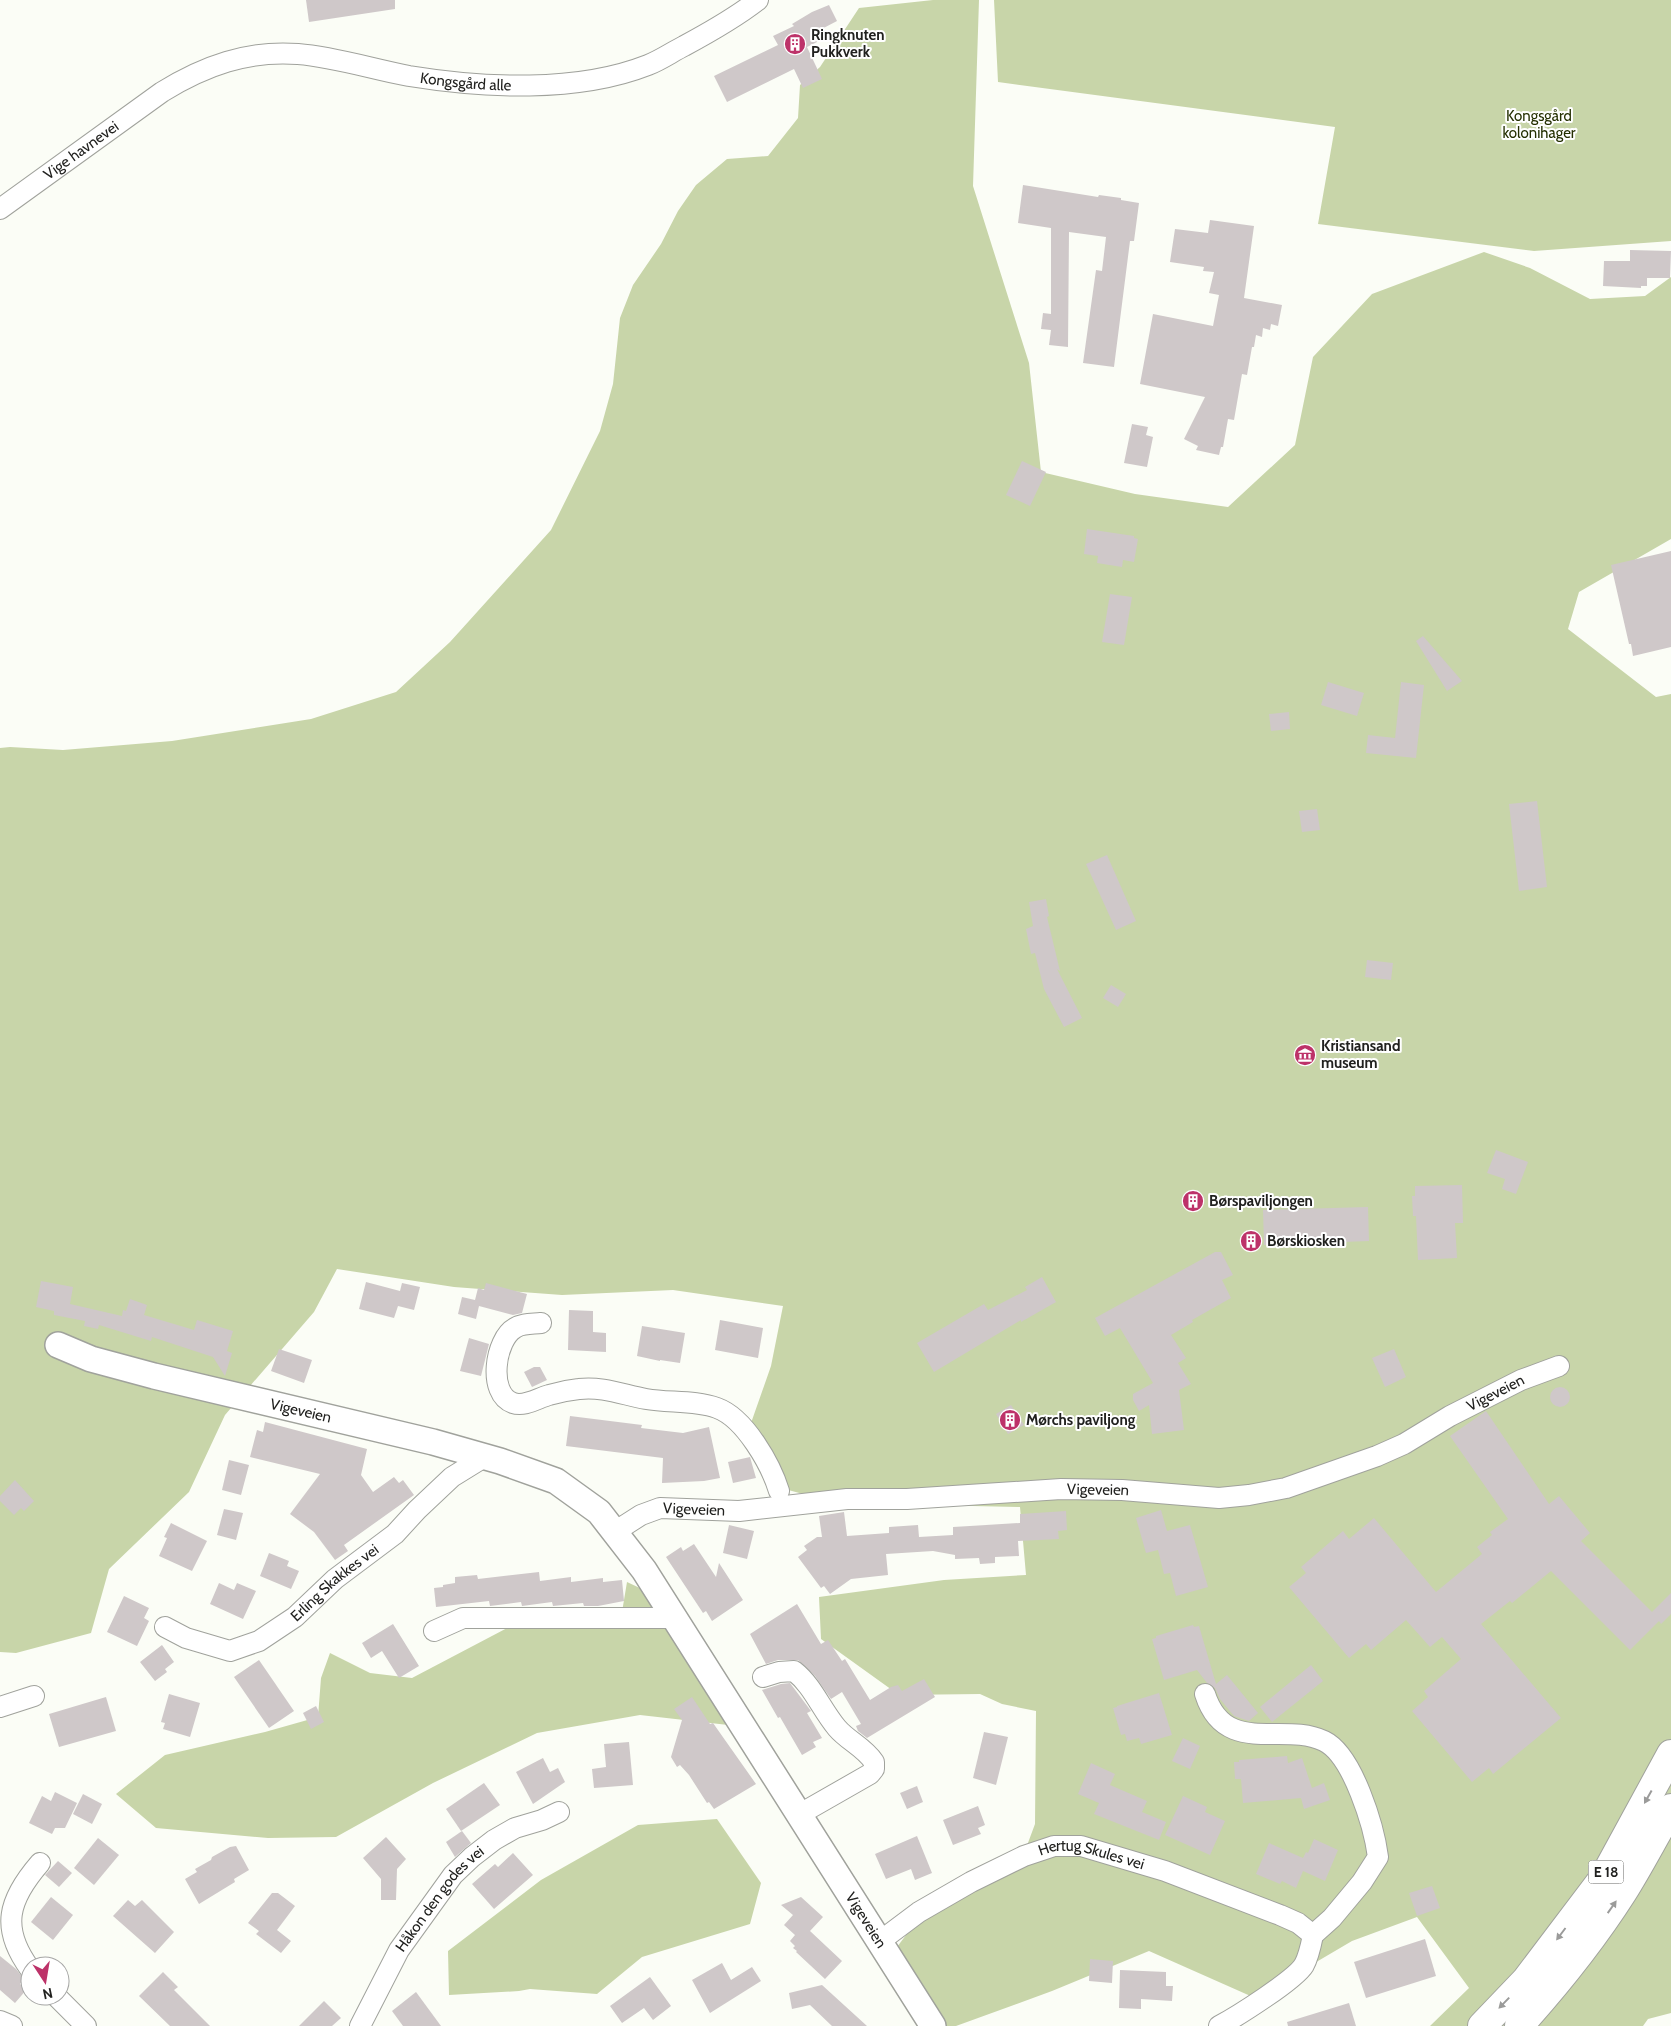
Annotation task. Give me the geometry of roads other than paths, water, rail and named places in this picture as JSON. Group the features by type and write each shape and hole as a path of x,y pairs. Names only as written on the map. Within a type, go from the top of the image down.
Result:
{"highway":[{"name":"E 18","path":"1482,2026 1526,1980 1604,1877 1671,1754"},
{"name":"E 18","path":"1519,2026 1550,1992 1601,1924 1623,1892 1671,1808"}],"street":[{"name":"Kongsgård alle","path":"162,92 180,80 222,62 264,54 298,54 409,76 459,82 535,84 581,82 622,73 658,61 704,36 758,0"},
{"name":"Vige havnevei","path":"0,210 162,92"},
{"path":"541,1323 515,1328 504,1340 498,1360 497,1380 501,1392 510,1401 522,1404 563,1391 595,1389 646,1399 716,1407 731,1416 751,1438 773,1472 780,1491"},
{"name":"Vigeveien","path":"58,1345 91,1359 154,1376 486,1456 556,1480 600,1512 644,1570 800,1814 932,2026"},
{"name":"Vigeveien","path":"616,1531 641,1515 660,1508 739,1511 847,1499 907,1499 1061,1489 1122,1490 1219,1498 1249,1495 1286,1488 1377,1456 1404,1444 1450,1416 1521,1380 1559,1366"},
{"name":"Erling Skakkes vei","path":"165,1627 186,1638 230,1651 258,1641 295,1617 335,1578 395,1534 452,1477 486,1456"},
{"path":"434,1631 463,1618 673,1618"},
{"path":"763,1677 779,1672 794,1671 804,1679 837,1728 851,1742 867,1752 874,1762 874,1769 870,1774 800,1814"},
{"path":"1205,1694 1209,1706 1215,1715 1233,1729 1255,1735 1304,1736 1325,1742 1343,1759 1354,1778 1371,1825 1378,1857 1362,1882 1332,1918 1313,1935 1303,1966 1289,1980 1235,2018 1219,2026"},
{"path":"0,1707 34,1696"},
{"name":"Håkon den godes vei","path":"360,2026 399,1950 453,1875 472,1856 494,1840 515,1828 542,1820 559,1812"},
{"name":"Hertug Skules vei","path":"879,1942 919,1912 971,1882 1024,1856 1054,1846 1081,1846 1166,1870 1280,1915 1298,1923 1313,1935"},
{"path":"22,1956 10,1931 10,1915 17,1896 27,1878 40,1863"},
{"path":"66,2006 86,2026"},
{"path":"0,2021 12,2026"}],"place":[{"name":"Ringknuten Pukkverk","path":"795,44"},
{"name":"Kristiansand museum","path":"1305,1055"},
{"name":"Børspaviljongen","path":"1193,1201"},
{"name":"Børskiosken","path":"1251,1241"},
{"name":"Mørchs paviljong","path":"1010,1420"}],"park label":[{"name":"Kongsgård kolonihager","path":"1539,124"}]}
